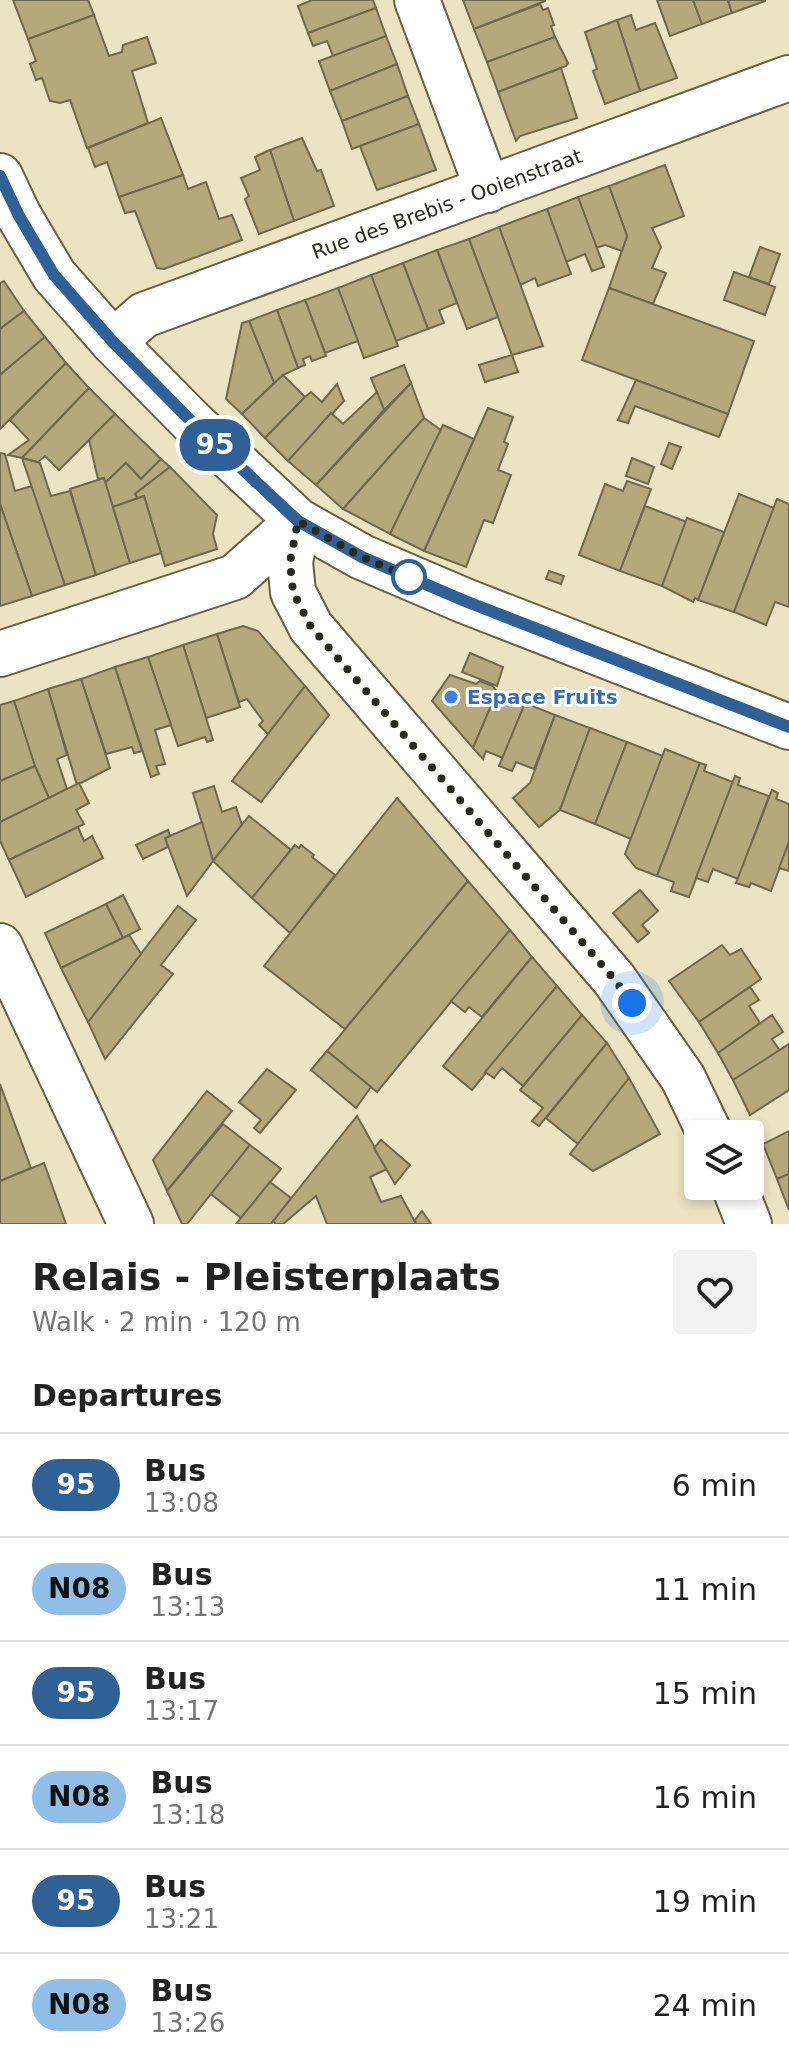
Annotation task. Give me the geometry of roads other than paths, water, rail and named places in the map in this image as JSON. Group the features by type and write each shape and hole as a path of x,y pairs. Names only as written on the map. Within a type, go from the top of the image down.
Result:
{"street":[{"path":"417,0 488,190"},
{"name":"Rue des Brebis - Ooienstraat","path":"113,342 144,315 789,78"},
{"path":"0,176 19,216 54,275 113,342 191,421 298,521 362,557 465,601 789,727"},
{"path":"0,654 235,577 298,521"},
{"path":"298,521 290,562 293,592 311,627 614,979 683,1078 703,1120"},
{"path":"0,946 131,1224"},
{"path":"740,1200 749,1224"}],"place":[{"name":"Espace Fruits","path":"451,697"}]}
